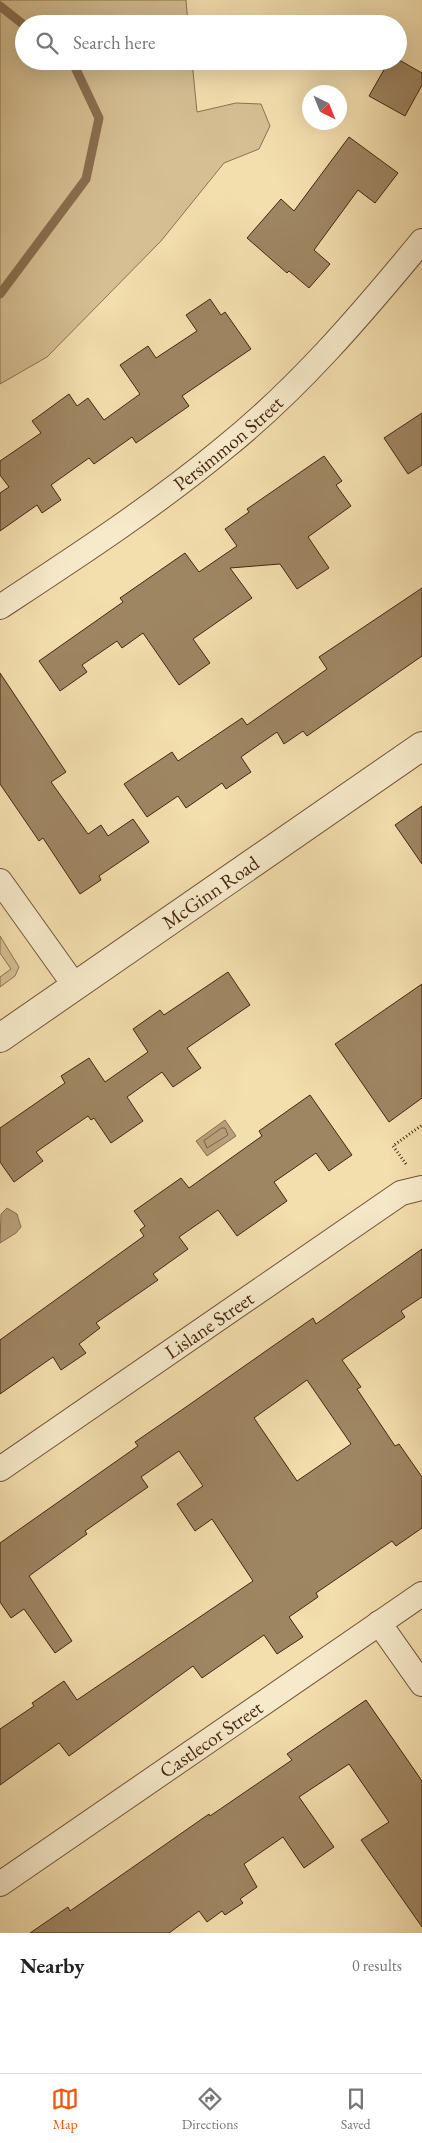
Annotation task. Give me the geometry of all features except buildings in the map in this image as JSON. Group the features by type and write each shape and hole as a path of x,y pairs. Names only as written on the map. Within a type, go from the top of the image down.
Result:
{"street":[{"name":"Persimmon Street","path":"0,606 158,500 225,448 281,398 335,343 422,241"},
{"name":"McGinn Road","path":"0,1038 422,746"},
{"path":"0,881 75,986"},
{"name":"Lislane Street","path":"0,1469 401,1193 422,1188"},
{"name":"Castlecor Street","path":"0,1884 422,1594"},
{"path":"379,1623 422,1684"}],"path":[{"path":"406,1165 393,1146 422,1125"}],"shaded area":[{"path":"0,0 186,0 187,15 15,15 15,70 193,70 197,112 236,103 261,104 270,126 259,149 224,163 161,241 47,357 0,384"},
{"path":"0,936 19,967 15,976 0,987 0,977 11,969 0,953"}],"water":[{"path":"225,1120 236,1136 207,1156 196,1141"},
{"path":"7,1208 17,1214 21,1227 16,1233 0,1243 1,1214"}],"waterway":[{"path":"0,6 15,18"},
{"path":"0,294 86,179 99,118 76,70"}]}
